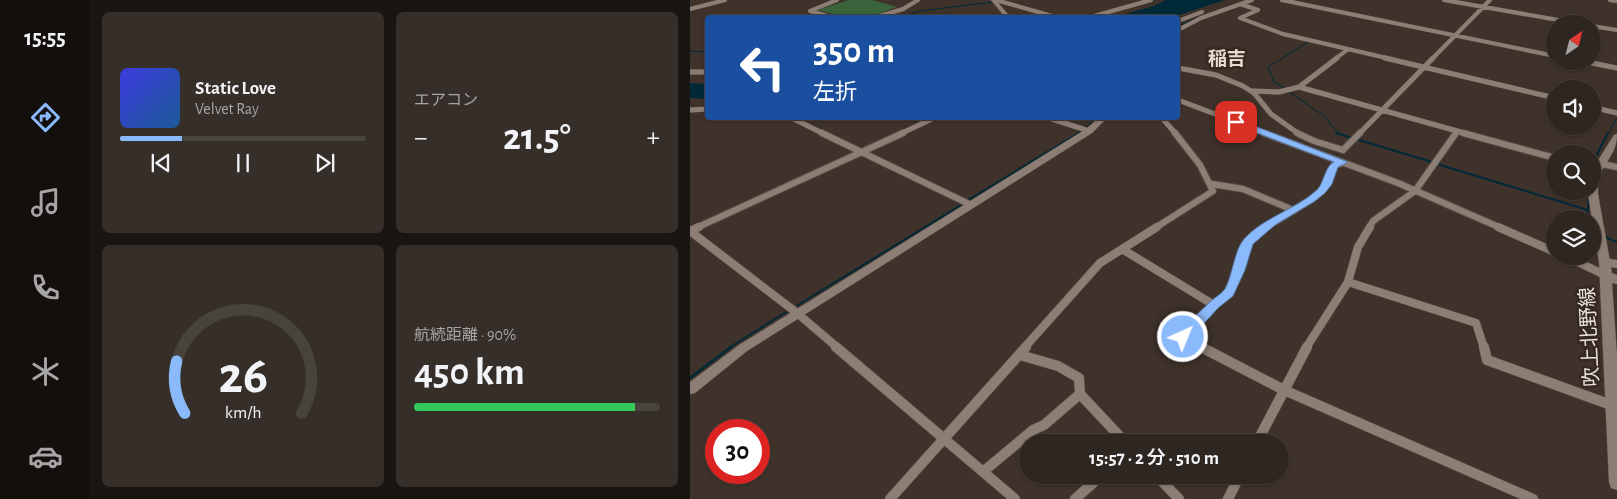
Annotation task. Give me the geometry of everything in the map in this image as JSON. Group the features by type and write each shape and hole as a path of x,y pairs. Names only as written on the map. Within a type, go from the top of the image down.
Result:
{"main road":[{"name":"吹上北野線","path":"1601,161 1617,137"},
{"name":"吹上北野線","path":"1594,200 1611,270 1617,482"}],"street":[{"path":"690,9 725,0"},
{"path":"824,15 810,11 837,0"},
{"path":"883,15 903,9 918,0"},
{"path":"994,0 1006,15"},
{"path":"994,0 1049,15"},
{"path":"1097,15 1151,0"},
{"path":"1180,20 1239,2 1252,0"},
{"path":"1282,0 1546,54"},
{"path":"1444,0 1546,18"},
{"path":"1343,150 1490,0"},
{"path":"1610,0 1617,1"},
{"path":"1180,28 1239,2 1258,10 1240,18 1283,34 1546,96"},
{"path":"1601,27 1617,30"},
{"path":"1180,68 1211,73 1252,91 1279,92 1299,87 1347,50"},
{"path":"1601,65 1617,68"},
{"path":"690,72 705,72"},
{"path":"1299,87 1546,156"},
{"path":"1252,91 1272,115 1292,130 1317,143 1343,150"},
{"path":"1180,101 1415,191 1546,248"},
{"path":"690,106 705,108"},
{"path":"690,110 705,108"},
{"path":"1601,109 1617,113"},
{"path":"796,120 971,205"},
{"path":"930,120 690,231 797,312 1016,499"},
{"path":"1055,120 1089,131"},
{"path":"690,389 743,348 797,312 1089,131 1101,120"},
{"path":"890,499 1020,355 1100,262 1213,191 1212,184 1188,149 1164,120"},
{"path":"1261,434 1313,335 1348,282 1355,253 1373,221 1404,201 1415,191 1457,131"},
{"path":"1343,150 1347,164"},
{"path":"1347,164 1334,165 1328,184 1322,191 1271,223 1249,242 1245,247 1239,270 1229,293 1214,305 1183,337 1284,390 1533,499"},
{"path":"1601,167 1617,167"},
{"path":"1212,184 1224,184 1246,190 1293,210"},
{"path":"1122,249 1214,305"},
{"path":"1595,265 1611,270"},
{"path":"1348,282 1476,322 1482,335 1487,360 1615,406"},
{"path":"1020,355 1060,365 1071,371 1079,378 1080,394 1117,434"},
{"path":"984,472 1033,430 1044,425 1080,394"},
{"path":"1075,499 1092,484"},
{"path":"1165,484 1179,499"},
{"path":"1228,499 1236,484"}],"green space":[{"path":"849,0 872,0 897,7 874,15 837,15 818,10"}],"water":[{"path":"1165,0 1225,0 1179,15 1123,15"},
{"path":"690,83 705,84 705,99 690,98"}],"waterway":[{"path":"907,15 921,11 992,2"},
{"path":"1180,25 1199,17"},
{"path":"1284,88 1274,82 1268,67 1308,42 1305,41"},
{"path":"690,51 705,52"},
{"path":"1288,91 1324,116 1339,134"},
{"path":"1608,134 1617,118"},
{"path":"1086,127 1094,120"},
{"path":"1076,134 1081,131"},
{"path":"968,200 1079,133"},
{"path":"1601,147 1608,133"},
{"path":"1339,134 1432,162"},
{"path":"1437,164 1588,210"},
{"path":"1588,210 1589,200"},
{"path":"798,305 961,205"},
{"path":"1603,236 1617,242"},
{"path":"729,348 786,312"},
{"path":"690,378 731,347"}],"district":[{"name":"稲吉","path":"1227,59"}],"route":[{"path":"1183,337 1214,305 1229,293 1239,270 1245,247 1249,242 1271,223 1322,191 1328,184 1334,165 1343,162 1236,122"}]}
